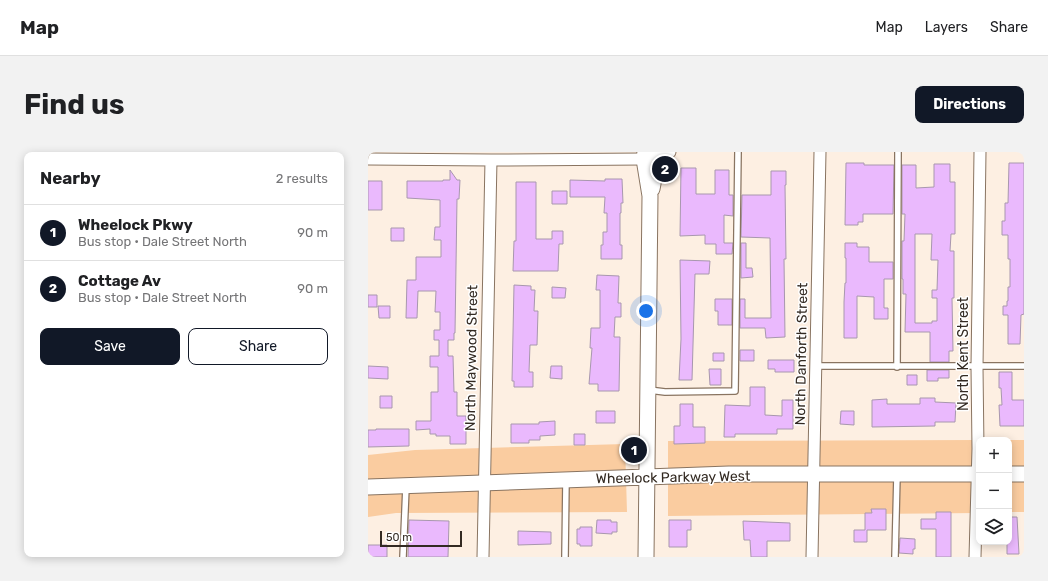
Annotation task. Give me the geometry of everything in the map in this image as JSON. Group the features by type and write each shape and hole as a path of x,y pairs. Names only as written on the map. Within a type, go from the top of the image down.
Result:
{"street":[{"name":"North Danforth Street","path":"812,557 820,152"},
{"name":"North Kent Street","path":"978,473 977,367 980,152"},
{"path":"368,159 491,160 655,154 650,196 646,557"},
{"name":"North Maywood Street","path":"483,557 491,160"},
{"name":"Wheelock Parkway West","path":"368,487 729,474 976,474"},
{"path":"1012,474 1024,474"},
{"name":"North Kent Street","path":"974,557 976,509"}],"lane":[{"path":"648,390 665,392 735,391 738,152"},
{"path":"897,367 898,152"},
{"path":"816,366 1024,366"},
{"path":"896,557 897,474"},
{"path":"565,557 566,480"},
{"path":"403,557 406,485"}],"shaded area":[{"path":"976,440 976,513 668,516 668,441"},
{"path":"1012,440 1024,440 1024,512 1012,512"},
{"path":"625,444 627,512 396,513 368,517 368,455 415,450"}],"building":[{"path":"846,163 864,163 864,165 894,165 893,214 863,214 863,222 858,222 858,225 845,225"},
{"path":"1009,163 1024,163 1024,314 1021,315 1020,344 1008,344 1008,315 1003,315 1003,306 1007,306 1008,287 1010,287 1008,235 1002,235 1002,221 1005,221 1005,203 1008,203"},
{"path":"934,164 950,164 950,182 955,182 955,234 951,234 950,251 954,251 954,298 952,298 953,351 949,351 949,362 930,362 930,332 905,332 906,294 903,294 902,241 904,241 905,214 902,214 902,165 916,165 916,188 934,187","holes":["915,234 932,234 931,260 938,260 937,290 932,290 932,298 937,298 937,321 932,321 932,323 915,323"]},
{"path":"681,168 696,168 696,194 715,194 715,170 729,170 729,195 733,195 733,216 724,215 724,243 733,243 732,254 716,254 716,244 705,244 705,235 680,236"},
{"path":"450,170 457,180 460,180 459,199 457,199 455,333 454,340 448,340 448,356 453,356 454,392 457,392 457,416 466,416 466,444 450,444 450,436 436,436 436,434 430,434 430,429 416,430 416,421 431,421 431,392 438,392 438,367 430,367 430,356 439,356 439,340 434,340 434,330 440,330 440,312 435,312 436,291 418,291 417,318 406,318 407,280 416,280 416,257 441,257 441,240 434,240 435,227 440,227 440,200 407,198 407,181 450,180"},
{"path":"771,171 786,171 786,259 784,259 785,337 766,338 765,328 740,328 740,299 745,299 745,318 771,318 770,238 741,237 742,195 771,195"},
{"path":"605,179 622,179 623,203 621,203 620,213 620,245 622,245 622,259 601,259 603,232 607,232 607,213 604,213 605,197 570,197 570,180 605,181"},
{"path":"368,181 382,181 382,210 368,210"},
{"path":"516,182 536,182 536,239 552,239 552,231 563,231 563,244 559,244 558,271 513,271 514,241 516,241"},
{"path":"552,191 567,191 567,204 552,204"},
{"path":"391,228 404,228 404,241 391,241"},
{"path":"741,243 746,243 746,268 752,268 753,277 741,278"},
{"path":"845,243 857,243 857,247 869,247 869,262 893,262 893,279 884,279 884,308 888,308 888,319 874,319 874,297 857,296 857,338 844,338 844,302 846,283"},
{"path":"680,260 710,261 709,274 695,274 692,380 679,380 681,339"},
{"path":"597,275 619,276 618,303 621,303 621,317 615,317 614,337 620,337 619,391 598,391 598,384 589,384 592,348 590,348 591,328 600,328 600,290 596,290"},
{"path":"514,285 531,286 531,290 535,290 534,311 538,311 537,345 530,345 529,372 533,372 533,387 514,387 514,381 512,381"},
{"path":"552,287 566,288 565,298 552,298"},
{"path":"368,295 377,295 377,307 368,307"},
{"path":"715,299 732,299 732,325 718,325 718,311 715,311"},
{"path":"378,306 390,306 390,318 379,318"},
{"path":"740,350 754,350 754,361 740,361"},
{"path":"713,353 724,353 724,361 713,361"},
{"path":"768,360 794,360 794,372 775,372 775,369 768,369"},
{"path":"368,366 388,367 388,379 368,378"},
{"path":"551,366 562,366 562,379 550,378"},
{"path":"709,369 721,369 721,385 710,385"},
{"path":"927,370 949,370 949,378 938,378 938,381 927,381"},
{"path":"999,372 1012,372 1012,400 1024,400 1024,426 1000,426 999,405 1002,405 1001,388 999,388"},
{"path":"907,375 917,375 917,385 907,385"},
{"path":"750,387 765,387 765,415 782,416 782,400 793,400 793,429 777,429 777,434 735,434 735,437 724,437 725,405 750,406"},
{"path":"380,396 392,396 392,408 380,408"},
{"path":"920,398 935,398 935,402 956,403 955,422 935,422 935,426 872,427 872,400 887,399 887,404 920,404"},
{"path":"680,404 693,404 693,427 705,427 705,443 674,444 674,426 680,426"},
{"path":"596,411 615,411 615,423 596,423"},
{"path":"841,411 854,411 854,425 840,424"},
{"path":"555,421 555,435 540,436 540,440 529,440 529,443 511,443 511,424 539,424 539,422"},
{"path":"409,429 409,446 368,447 368,430"},
{"path":"574,434 585,434 585,445 574,445"},
{"path":"871,509 886,509 886,530 867,530 867,542 854,542 854,530 865,530 865,513 872,513"},
{"path":"936,512 951,512 951,557 936,557 936,529 921,529 921,519 936,519"},
{"path":"1012,517 1017,517 1019,554 1007,554 1007,545 1012,545"},
{"path":"409,520 449,521 448,557 408,557"},
{"path":"597,520 611,520 611,522 617,522 617,532 612,532 612,534 596,533"},
{"path":"669,520 691,520 691,530 687,530 687,547 669,547"},
{"path":"743,521 790,523 790,541 767,541 767,557 751,557 750,540 744,540"},
{"path":"580,527 592,527 592,546 580,546 580,544 577,544 577,529 580,529"},
{"path":"518,531 551,532 551,544 518,545"},
{"path":"900,538 915,539 915,549 913,549 913,554 899,553"},
{"path":"368,545 387,545 387,557 368,557"}],"place":[{"name":"Cottage Av","path":"665,169"},
{"name":"Wheelock Pkwy","path":"634,450"}]}
